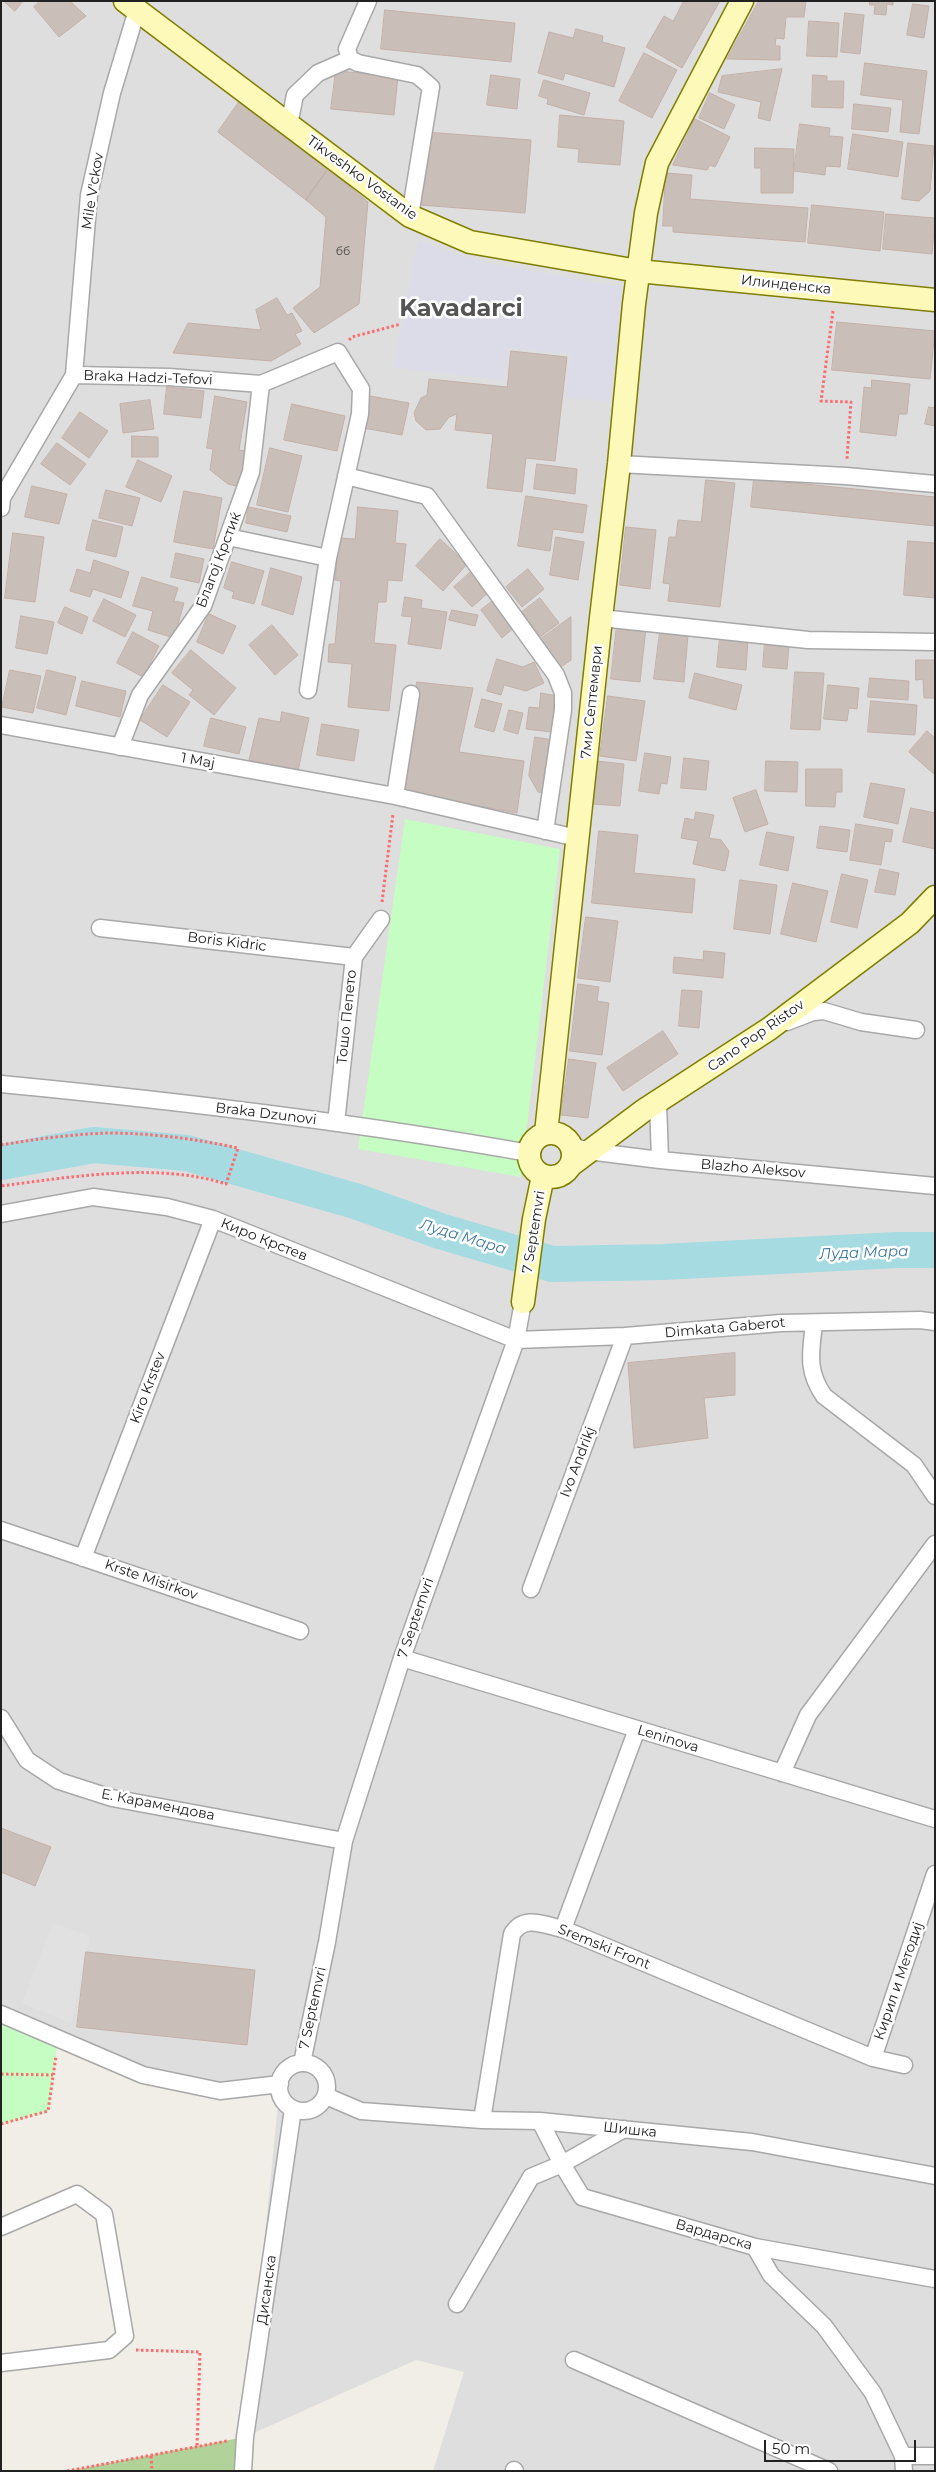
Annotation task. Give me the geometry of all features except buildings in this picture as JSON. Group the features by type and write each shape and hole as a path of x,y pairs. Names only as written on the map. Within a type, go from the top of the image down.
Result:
{"street":[{"path":"368,1 347,49 350,59 358,63 417,75 431,87 410,216"},
{"name":"7ми Септември","path":"546,1133 619,464 638,272 646,213 657,163 742,1"},
{"name":"Tikveshko Vostanie","path":"131,6 410,216 470,242 638,272"},
{"name":"Mile V'ckov","path":"74,375 89,195 131,6"},
{"path":"289,126 295,94 318,73 350,59"},
{"name":"Илинденска","path":"638,272 935,300"},
{"path":"308,690 328,558 360,414 361,390 338,352"},
{"name":"Braka Hadzi-Tefovi","path":"2,501 74,375 169,377 260,384 338,352"},
{"name":"Благој Крстиќ","path":"120,747 140,695 204,606 251,472 260,384"},
{"path":"619,464 846,476 935,484"},
{"path":"346,476 427,496 556,675 563,693 563,710 545,831"},
{"path":"228,537 328,558"},
{"path":"601,618 808,640 935,642"},
{"path":"395,796 411,694"},
{"name":"1 Maj","path":"1,725 395,796 577,838"},
{"name":"Cano Pop Ristov","path":"577,1154 769,1029 910,923 935,897"},
{"name":"Тошо Пепето","path":"336,1123 354,957 380,918"},
{"name":"Boris Kidric","path":"100,928 354,957"},
{"path":"769,1029 813,1012 824,1011 861,1022 916,1030"},
{"name":"Braka Dzunovi","path":"1,1084 138,1097 336,1123 529,1154"},
{"path":"658,1102 660,1160"},
{"path":"546,1133 557,1133 566,1138 577,1154 564,1173 553,1177 543,1176 536,1172 529,1154 534,1140 546,1133"},
{"name":"Blazho Aleksov","path":"577,1154 935,1186"},
{"name":"7 Septemvri","path":"302,2064 327,1942 344,1841 402,1658 516,1340 534,1219 543,1176"},
{"name":"Киро Крстев","path":"1,1214 93,1197 167,1206 213,1219 516,1340"},
{"name":"Kiro Krstev","path":"83,1558 213,1219"},
{"name":"Dimkata Gaberot","path":"516,1340 625,1336 781,1323 920,1320 935,1322"},
{"path":"814,1323 810,1364 815,1382 824,1396 914,1465 935,1496"},
{"name":"Ivo Andrikj","path":"530,1589 625,1336"},
{"name":"Krste Misirkov","path":"1,1530 300,1631"},
{"path":"782,1773 808,1715 935,1544"},
{"name":"Leninova","path":"402,1658 935,1819"},
{"name":"Е. Карамендова","path":"1,1718 27,1760 59,1781 112,1798 344,1841"},
{"path":"563,1928 638,1729"},
{"name":"Кирил и Методиј","path":"904,2066 873,2058 935,1874"},
{"name":"Sremski Front","path":"482,2120 512,1934 518,1925 528,1921 563,1928 873,2058"},
{"path":"1,2014 142,2074 220,2091 280,2084"},
{"path":"302,2064 317,2068 323,2073 326,2080 326,2096 316,2108 301,2111 294,2109 283,2099 280,2084 287,2070 302,2064"},
{"name":"Шишка","path":"326,2096 361,2111 482,2120 540,2121 752,2142 935,2176"},
{"name":"Дисанска","path":"243,2471 245,2437 294,2109"},
{"name":"Вардарска","path":"540,2121 562,2164 582,2196 755,2247 935,2279"},
{"path":"457,2304 532,2177 562,2164 624,2129"},
{"path":"1,2227 77,2194 104,2214 126,2336 109,2350 1,2363"},
{"path":"755,2247 771,2274 824,2326 873,2394 904,2464 935,2456"},
{"path":"574,2360 829,2471"}],"path":[{"path":"835,290 821,401 851,402 846,476"},
{"path":"338,352 352,337 401,324"},
{"path":"380,918 395,796"},
{"path":"1,1144 109,1133 192,1138 238,1148 226,1184 214,1180 146,1172 55,1179 1,1186"},
{"path":"1,2124 48,2111 58,2038"},
{"path":"1,2074 53,2076"},
{"path":"117,2342 131,2350 200,2352 197,2447"},
{"path":"67,2471 245,2437"},
{"path":"151,2456 152,2471"}],"shaded area":[{"path":"1,1 935,1 935,2471 433,2471 464,2372 416,2360 245,2437 280,2084 220,2091 143,2075 1,2014"},
{"path":"418,240 487,263 622,287 610,402 565,398 570,354 508,348 504,380 393,368"},
{"path":"53,1923 90,1936 71,2023 22,2003"}],"green space":[{"path":"405,819 560,849 521,1177 358,1149"},
{"path":"1,2014 58,2038 48,2111 1,2124"},
{"path":"245,2437 243,2471 67,2471"}],"waterway":[{"name":"Луда Мара","path":"1,1162 94,1145 187,1153 355,1201 440,1231 552,1264 663,1262 897,1250 935,1250"}],"district":[{"name":"Kavadarci","path":"461,309"}]}
